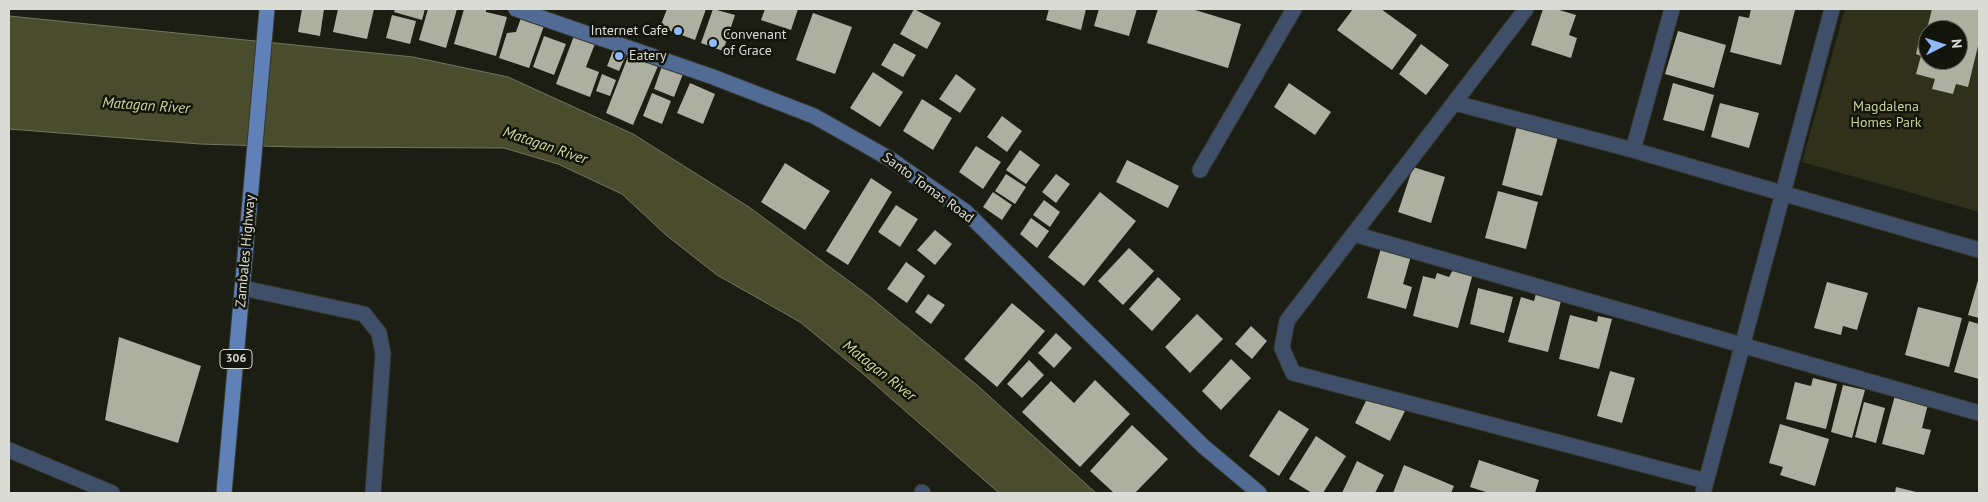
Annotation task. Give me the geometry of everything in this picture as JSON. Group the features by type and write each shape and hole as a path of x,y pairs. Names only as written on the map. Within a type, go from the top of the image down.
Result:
{"main road":[{"name":"Zambales Highway","path":"224,493 268,9"}],"street":[{"name":"Santo Tomas Road","path":"516,9 713,77 814,116 890,159 966,212 1203,446 1259,493"},
{"path":"1200,170 1294,9"},
{"path":"1526,9 1287,321 1282,348 1293,373 1704,487 1832,9"},
{"path":"1633,150 1672,9"},
{"path":"1455,103 1633,150 1979,250"},
{"path":"1354,234 1979,414"},
{"path":"243,288 364,314 379,333 383,354 373,493"},
{"path":"9,450 112,493"}],"green space":[{"name":"Magdalena Homes Park","path":"1845,9 1979,9 1979,212 1802,162"}],"water":[{"name":"Matagan River","path":"9,16 413,57 508,77 633,134 749,207 869,296 978,386 1096,493 999,493 862,373 800,322 717,275 666,235 622,194 558,164 504,148 295,147 200,144 9,129"}],"building":[{"path":"302,9 324,9 320,36 298,32"},
{"path":"338,9 374,9 367,39 333,32"},
{"path":"395,9 425,9 422,20 394,12"},
{"path":"428,9 457,9 446,48 419,40"},
{"path":"464,9 486,9 486,12 507,17 496,56 454,44"},
{"path":"667,9 706,9 695,40 660,27"},
{"path":"713,9 735,15 723,51 701,43"},
{"path":"765,9 798,9 791,30 761,20"},
{"path":"914,9 941,23 927,49 900,34"},
{"path":"1049,9 1086,9 1081,30 1046,20"},
{"path":"1099,9 1137,9 1129,36 1094,26"},
{"path":"1158,9 1192,9 1241,24 1228,68 1147,43"},
{"path":"1353,9 1381,9 1417,35 1392,70 1337,30"},
{"path":"1543,9 1556,9 1576,15 1569,35 1577,38 1571,58 1531,45"},
{"path":"1751,9 1795,10 1781,65 1730,52 1739,16 1749,18"},
{"path":"1932,9 1979,9 1979,42 1968,87 1956,84 1953,94 1932,89 1935,79 1916,74 1918,67 1918,70 1968,70 1968,20 1929,20"},
{"path":"813,13 852,27 835,74 796,60"},
{"path":"392,15 416,21 410,44 386,38"},
{"path":"522,15 545,23 529,68 499,58 507,33 516,32"},
{"path":"1678,31 1726,45 1714,88 1665,74"},
{"path":"575,33 596,41 586,67 599,72 590,97 556,84"},
{"path":"544,36 566,44 554,75 533,67"},
{"path":"894,43 916,55 903,77 881,65"},
{"path":"1421,44 1449,65 1426,95 1399,74"},
{"path":"614,48 627,53 619,71 607,66"},
{"path":"629,54 658,66 633,125 606,113"},
{"path":"662,66 683,74 674,97 654,89"},
{"path":"873,72 903,92 880,127 850,108"},
{"path":"602,74 616,80 610,96 596,91"},
{"path":"956,74 976,89 960,113 939,99"},
{"path":"690,83 715,94 703,124 677,113"},
{"path":"1289,83 1331,112 1315,135 1274,107"},
{"path":"1673,83 1714,95 1704,131 1663,120"},
{"path":"652,93 671,101 662,124 643,116"},
{"path":"922,99 952,118 933,150 903,131"},
{"path":"1720,103 1759,113 1749,148 1711,137"},
{"path":"1002,116 1022,131 1007,152 987,137"},
{"path":"1518,122 1559,133 1542,196 1502,185"},
{"path":"976,146 1001,162 983,189 959,172"},
{"path":"1020,150 1040,165 1026,184 1006,170"},
{"path":"1127,160 1179,186 1168,208 1116,182"},
{"path":"785,163 830,191 805,230 761,202"},
{"path":"1413,167 1445,177 1431,223 1398,212"},
{"path":"1006,174 1026,187 1015,204 995,191"},
{"path":"1056,174 1070,184 1056,203 1042,192"},
{"path":"871,178 892,192 848,265 826,251"},
{"path":"1498,191 1538,202 1526,249 1485,238"},
{"path":"993,192 1012,205 1002,220 983,207"},
{"path":"1100,192 1136,221 1084,286 1048,257"},
{"path":"1044,200 1060,212 1050,227 1033,215"},
{"path":"896,205 918,219 900,247 878,232"},
{"path":"1031,218 1049,231 1037,248 1020,234"},
{"path":"935,230 952,244 935,265 917,250"},
{"path":"1129,248 1154,271 1123,305 1098,281"},
{"path":"1381,248 1411,256 1403,284 1412,287 1406,309 1367,298"},
{"path":"906,262 925,276 907,303 887,289"},
{"path":"1454,268 1473,273 1458,328 1413,316 1423,276 1435,279 1437,273 1449,277"},
{"path":"1158,277 1181,299 1152,331 1129,309"},
{"path":"1979,277 1979,318 1968,315"},
{"path":"1827,282 1868,293 1857,330 1843,326 1841,335 1814,328"},
{"path":"1478,288 1513,297 1504,333 1470,324"},
{"path":"1537,290 1562,297 1548,352 1508,342 1521,297 1534,301"},
{"path":"928,294 945,305 931,324 915,312"},
{"path":"1012,303 1045,331 997,387 964,359"},
{"path":"1918,307 1962,318 1949,367 1905,355"},
{"path":"1197,314 1223,339 1190,373 1165,347"},
{"path":"1570,315 1597,322 1598,316 1612,319 1599,369 1559,359"},
{"path":"1969,321 1979,324 1979,379 1954,372"},
{"path":"1251,326 1267,341 1252,359 1235,344"},
{"path":"1056,333 1072,348 1054,368 1038,353"},
{"path":"119,337 201,366 178,443 105,420"},
{"path":"1231,359 1251,378 1221,410 1202,391"},
{"path":"1029,360 1044,375 1022,398 1007,384"},
{"path":"1610,371 1635,378 1622,423 1597,416"},
{"path":"1813,378 1837,384 1826,429 1786,419 1795,382 1811,386"},
{"path":"1095,380 1130,414 1080,467 1022,412 1051,381 1074,403"},
{"path":"1843,385 1865,390 1852,438 1831,432"},
{"path":"1370,393 1405,411 1390,441 1355,423"},
{"path":"1895,395 1928,404 1922,428 1931,430 1924,455 1882,444"},
{"path":"1864,402 1885,408 1876,443 1855,437"},
{"path":"1279,410 1309,429 1279,476 1249,456"},
{"path":"1780,424 1829,439 1815,486 1780,475 1783,467 1769,463"},
{"path":"1132,425 1168,459 1135,493 1114,493 1090,471"},
{"path":"1316,436 1346,456 1323,493 1312,493 1289,479"},
{"path":"1479,460 1539,480 1535,493 1489,493 1470,487"},
{"path":"1357,461 1384,475 1375,493 1342,493"},
{"path":"1404,465 1454,486 1451,493 1393,493"},
{"path":"1896,487 1920,493 1895,493"}],"place":[{"name":"Internet Cafe","path":"678,31"},
{"name":"Convenant of Grace","path":"713,43"},
{"name":"Eatery","path":"619,56"}]}
